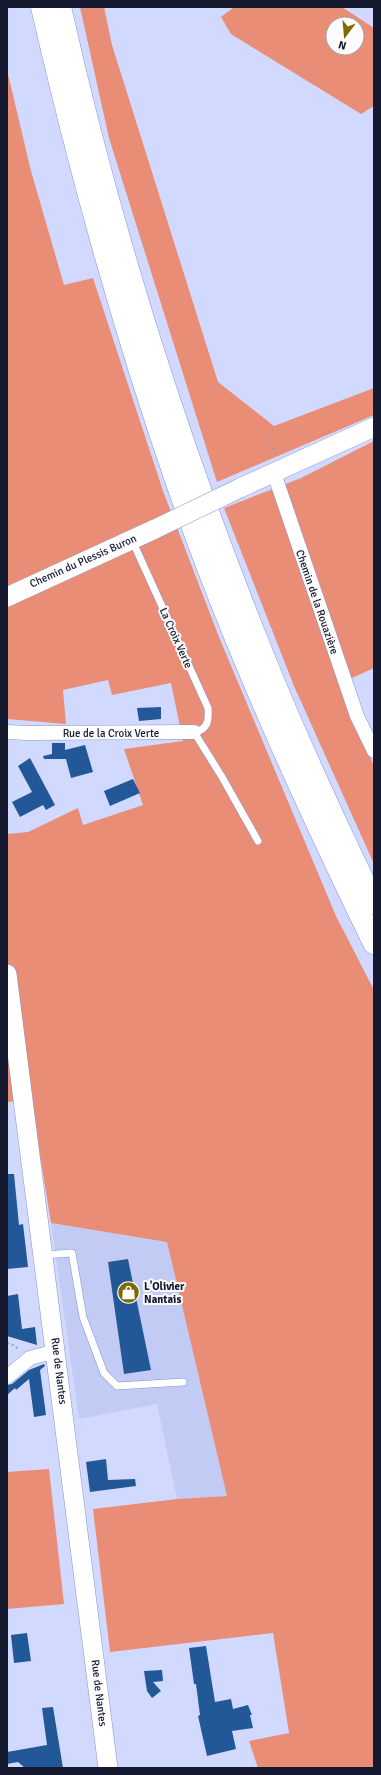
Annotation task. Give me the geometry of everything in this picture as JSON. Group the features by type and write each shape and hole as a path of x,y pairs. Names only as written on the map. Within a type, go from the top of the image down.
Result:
{"highway":[{"path":"42,7 66,107 105,254 177,483 210,571 274,727 320,831 374,943"},
{"path":"60,7 116,228 146,330 183,441 232,576 267,665 322,793 374,903"}],"main road":[{"path":"272,473 374,427"},
{"name":"Chemin du Plessis Buron","path":"9,595 132,540 272,473"},
{"name":"Rue de Nantes","path":"7,974 44,1255 108,1768"}],"street":[{"name":"Chemin de la Rouazière","path":"272,473 276,479 357,716 369,730 374,751"},
{"name":"Rue de la Croix Verte","path":"7,732 194,732"},
{"name":"Rue de la Croix Verte","path":"7,737 27,733"},
{"path":"7,1377 30,1358 56,1351"}],"lane":[{"name":"La Croix Verte","path":"132,540 208,708 209,718 207,725 199,731 194,732"},
{"path":"194,732 222,777 258,841"},
{"path":"44,1255 72,1254 83,1317 104,1373 117,1386 183,1382"}],"shaded area":[{"path":"80,7 104,7 112,45 218,382 274,426 374,388 374,415 217,482 109,138"},
{"path":"234,7 342,7 356,16 325,16 325,56 365,56 365,22 374,28 374,106 361,114 231,34 221,17"},
{"path":"7,70 31,171 64,285 93,278 163,491 219,637 336,916 374,990 374,1768 258,1768 249,1741 289,1733 273,1633 110,1652 93,1509 177,1499 227,1496 167,1242 51,1223 31,1099 7,1102 7,834 28,832 78,808 83,825 143,805 124,749 183,741 171,683 112,695 108,680 63,690 66,724 7,719"},
{"path":"374,441 374,668 339,684 374,766 374,864 294,686 224,508 301,478"},
{"path":"51,1223 167,1242 227,1496 177,1499 157,1404 79,1419"},
{"path":"49,1469 64,1604 7,1609 7,1472"}],"building":[{"path":"161,707 161,719 139,721 137,708"},
{"path":"52,743 65,743 65,750 85,745 93,772 71,778 66,759 44,759 43,756 52,754"},
{"path":"30,758 55,805 46,810 43,805 20,817 12,802 32,792 18,766"},
{"path":"133,779 140,793 110,806 104,791"},
{"path":"7,1174 14,1174 19,1225 23,1224 28,1267 7,1269"},
{"path":"128,1259 151,1370 124,1374 108,1262"},
{"path":"18,1294 22,1329 35,1327 37,1345 7,1336 7,1296"},
{"path":"44,1364 45,1366 40,1370 46,1415 34,1417 29,1379 16,1390 15,1388 7,1395 7,1385 12,1384 29,1370"},
{"path":"106,1459 108,1480 135,1479 136,1486 90,1492 86,1462"},
{"path":"27,1633 31,1661 14,1663 11,1635"},
{"path":"206,1646 215,1702 231,1699 233,1709 248,1705 252,1715 250,1715 253,1728 232,1731 236,1749 207,1756 198,1716 200,1715 196,1684 194,1684 189,1648"},
{"path":"162,1670 163,1681 153,1682 161,1691 152,1698 147,1691 144,1671"},
{"path":"53,1707 63,1768 25,1768 18,1762 7,1764 7,1752 47,1745 42,1708"}],"place":[{"name":"L'Olivier Nantais","path":"128,1292"}]}
